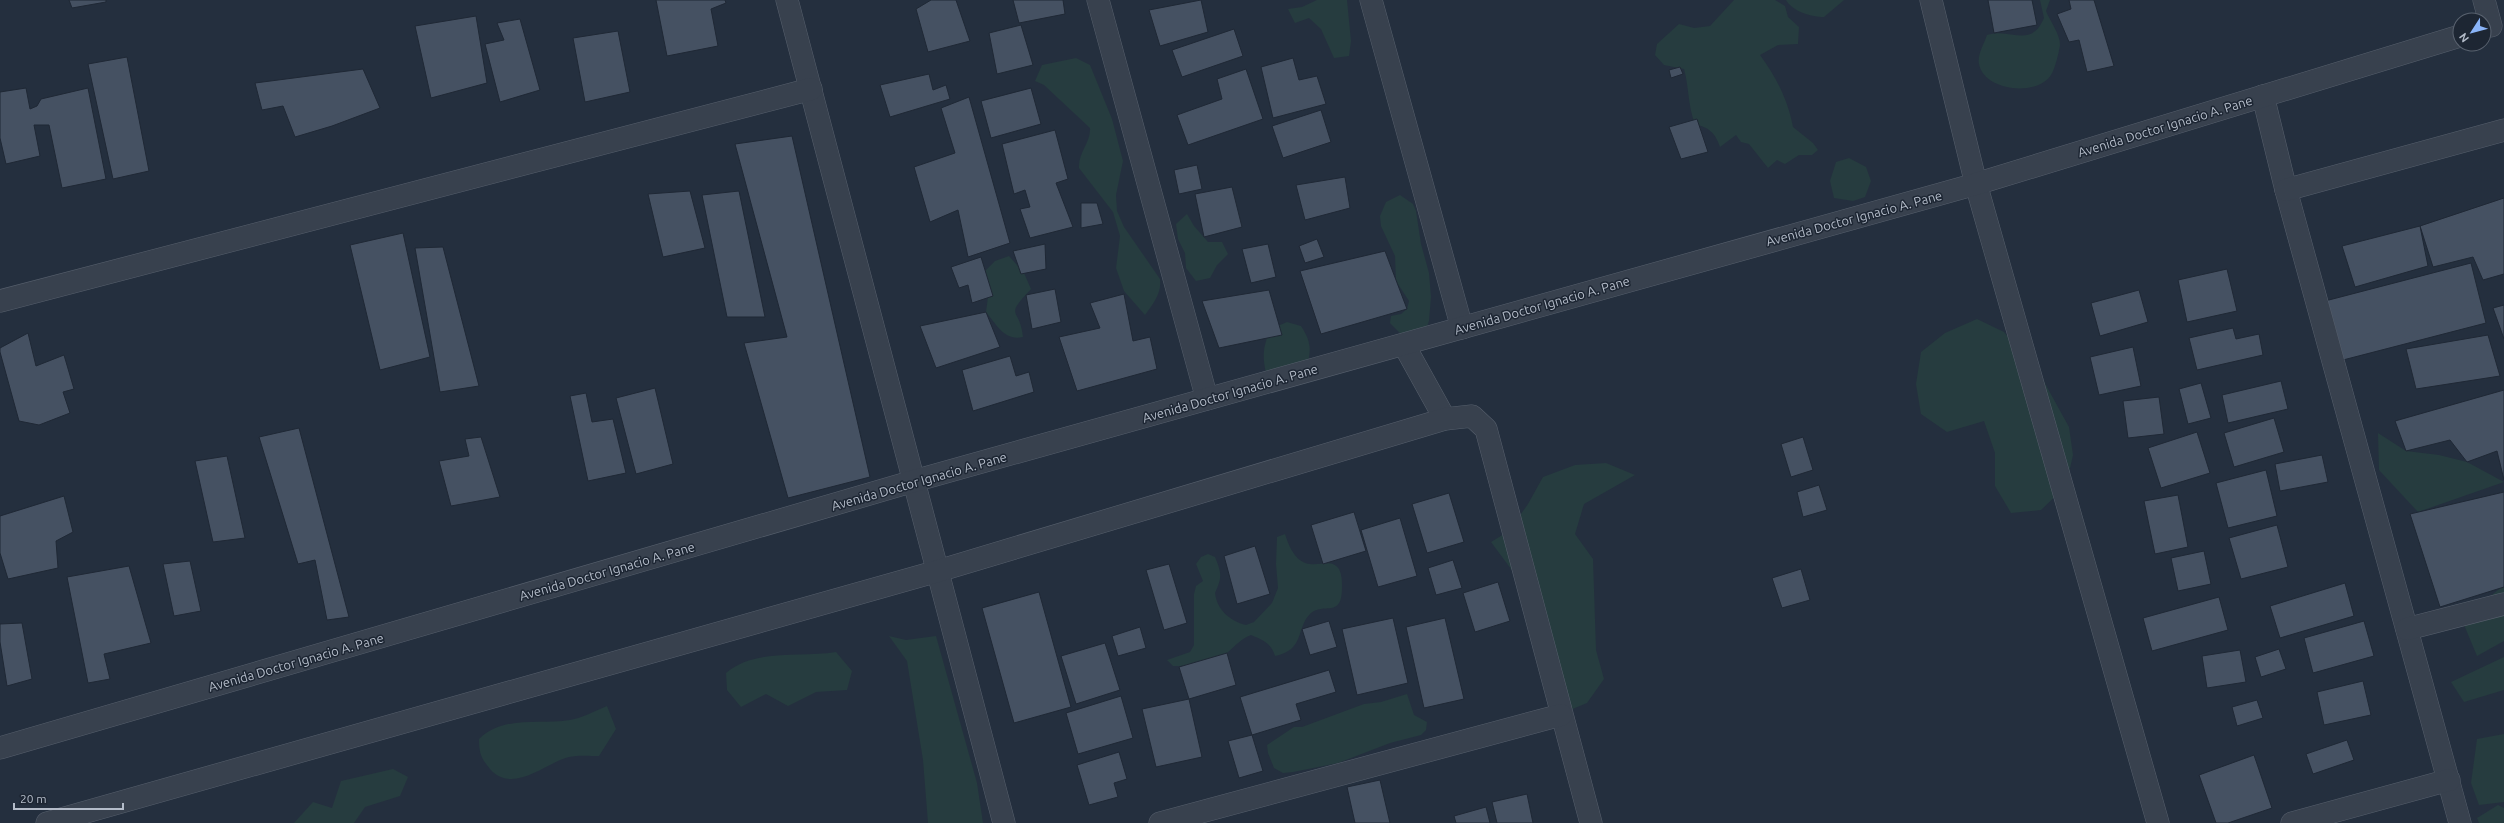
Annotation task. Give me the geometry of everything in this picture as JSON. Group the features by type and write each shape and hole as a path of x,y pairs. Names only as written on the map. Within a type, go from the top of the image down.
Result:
{"street":[{"path":"787,0 1004,823"},
{"path":"1098,0 1207,400"},
{"path":"1371,0 1462,328"},
{"path":"1931,0 1976,184 2158,823"},
{"path":"2484,0 2493,26"},
{"name":"Avenida Doctor Ignacio A. Pane","path":"0,748 914,481 1976,184 2452,38"},
{"path":"0,301 811,88"},
{"path":"2263,96 2286,190 2460,823"},
{"path":"2286,190 2504,130"},
{"path":"1404,345 1446,418"},
{"path":"47,823 938,571 1446,418 1472,416 1486,429 1591,823"},
{"path":"2407,629 2504,604"},
{"path":"1160,823 1561,715"},
{"path":"2292,823 2449,780"}],"green space":[{"path":"1317,0 1347,0 1351,41 1349,56 1334,58 1321,29 1309,18 1295,23 1288,9 1302,7"},
{"path":"1734,0 1775,0 1785,6 1788,17 1799,27 1798,44 1778,45 1760,55 1781,89 1788,107 1793,127 1813,143 1818,150 1812,155 1799,155 1785,164 1777,160 1768,168 1749,144 1741,142 1736,135 1720,147 1711,131 1695,124 1691,111 1684,69 1664,65 1655,55 1657,44 1679,24 1694,28 1710,26"},
{"path":"1786,0 1844,0 1824,17 1814,16 1798,11"},
{"path":"2040,0 2050,0 2046,11 2060,41 2058,56 2051,75 2044,82 2035,86 2023,88 2012,88 2000,85 1990,80 1983,73 1979,64 1980,53 1987,35 2004,33 2019,36 2033,33 2039,28 2044,18"},
{"path":"1076,58 1090,65 1112,119 1123,161 1116,195 1117,211 1124,227 1160,279 1160,289 1158,294 1145,315 1124,291 1116,268 1120,236 1113,212 1079,168 1080,157 1089,138 1090,128 1044,85 1035,81 1042,65"},
{"path":"1849,158 1866,167 1871,181 1865,197 1853,201 1834,198 1830,181 1836,162"},
{"path":"1400,195 1413,204 1416,211 1421,244 1429,273 1431,297 1429,321 1426,329 1402,335 1390,323 1391,316 1401,314 1407,309 1409,301 1396,281 1395,256 1381,226 1380,216 1386,202"},
{"path":"1187,214 1194,226 1208,242 1222,242 1228,254 1217,265 1210,278 1196,281 1186,268 1185,253 1178,239 1176,224"},
{"path":"1009,256 1024,273 1031,289 1022,298 1015,309 1023,337 1016,338 1011,337 1002,331 986,312 988,297 984,272 995,261"},
{"path":"1977,319 2004,332 2042,378 2069,427 2073,455 2066,486 2041,510 2011,513 1995,486 1995,453 1984,421 1947,432 1921,414 1916,384 1921,352 1945,333"},
{"path":"1287,322 1301,326 1307,336 1310,351 1306,368 1266,373 1264,351 1268,335 1271,329"},
{"path":"2378,433 2406,451 2439,455 2467,462 2504,482 2418,512 2379,470"},
{"path":"1606,463 1635,475 1584,504 1575,534 1593,559 1596,650 1604,679 1587,703 1558,715 1543,689 1548,660 1534,600 1491,542 1509,531 1528,504 1543,477 1575,465"},
{"path":"1285,534 1291,550 1298,559 1306,563 1334,564 1339,569 1342,587 1341,597 1336,607 1315,610 1310,614 1303,626 1296,644 1285,653 1275,656 1266,642 1251,635 1241,640 1228,652 1209,661 1173,666 1167,660 1190,652 1194,645 1194,594 1196,586 1203,581 1196,564 1201,557 1208,554 1215,557 1220,572 1220,579 1215,593 1221,610 1235,621 1246,625 1254,622 1272,603 1278,588 1276,564 1277,537"},
{"path":"2504,585 2504,641 2477,656 2462,620"},
{"path":"889,636 906,640 936,636 977,783 983,823 928,823 923,760 907,661"},
{"path":"836,652 852,671 847,690 816,692 788,706 766,694 741,707 727,690 726,673 738,665 750,660 778,655 822,654"},
{"path":"2504,657 2504,690 2464,702 2451,682"},
{"path":"1407,694 1414,715 1427,722 1426,730 1421,735 1390,743 1338,763 1283,773 1274,768 1268,753 1267,745 1294,727 1302,727 1364,704 1381,702"},
{"path":"607,706 616,729 599,756 569,757 529,775 509,779 499,776 490,769 484,762 481,755 479,739 489,731 499,727 522,722 570,720 584,716"},
{"path":"2504,734 2504,802 2479,805 2471,783 2477,739"},
{"path":"393,769 408,777 400,796 365,807 354,823 294,823 313,802 332,808 341,781"},
{"path":"2498,805 2504,808 2504,823 2479,823 2477,818"}],"building":[{"path":"69,0 106,0 106,2 72,8"},
{"path":"656,0 725,0 726,3 711,9 718,46 667,56"},
{"path":"931,0 956,0 970,41 928,52 916,9"},
{"path":"1013,0 1063,0 1065,14 1019,23"},
{"path":"1201,0 1208,32 1160,46 1149,10"},
{"path":"1988,0 2032,0 2037,25 1994,33"},
{"path":"2069,0 2094,0 2114,66 2087,72 2079,40 2069,42 2057,14 2071,9"},
{"path":"476,16 487,83 431,98 415,26"},
{"path":"520,19 540,90 500,102 485,44 504,40 497,23"},
{"path":"1021,25 1033,65 997,74 989,33"},
{"path":"1234,29 1243,56 1182,77 1172,50"},
{"path":"618,31 630,92 585,102 573,38"},
{"path":"127,57 149,171 113,179 88,64"},
{"path":"1293,58 1299,80 1317,76 1326,104 1273,118 1261,67"},
{"path":"1680,67 1683,74 1671,78 1669,70"},
{"path":"363,69 380,108 332,126 295,137 283,106 262,110 255,83"},
{"path":"1246,69 1263,119 1188,145 1177,115 1222,99 1217,79"},
{"path":"929,74 933,90 946,85 950,99 890,117 880,85"},
{"path":"26,88 30,109 37,106 41,99 88,88 106,179 62,188 49,125 34,125 40,156 6,164 0,138 0,92"},
{"path":"1031,88 1041,124 991,138 981,101"},
{"path":"969,97 1010,243 968,257 958,210 930,222 914,167 955,153 941,108"},
{"path":"1321,110 1331,142 1283,158 1272,126"},
{"path":"1697,119 1708,152 1681,159 1669,127"},
{"path":"1055,130 1068,179 1056,183 1073,227 1030,238 1020,209 1030,207 1025,190 1014,194 1002,144"},
{"path":"792,136 870,477 788,498 744,343 787,337 735,144"},
{"path":"1197,165 1202,189 1179,194 1174,170"},
{"path":"1345,177 1350,208 1305,220 1296,185"},
{"path":"1232,187 1242,227 1204,237 1195,194"},
{"path":"690,191 705,248 663,257 648,194"},
{"path":"739,191 765,317 727,317 702,195"},
{"path":"2504,198 2504,274 2483,280 2473,257 2433,267 2420,226"},
{"path":"1081,203 1097,203 1103,224 1081,228"},
{"path":"2420,226 2428,266 2355,287 2342,246"},
{"path":"403,233 430,357 380,370 350,245"},
{"path":"1317,239 1324,257 1305,263 1299,246"},
{"path":"1045,244 1046,269 1021,274 1013,251"},
{"path":"1268,244 1276,277 1251,283 1242,249"},
{"path":"443,247 479,386 440,392 415,248"},
{"path":"1385,251 1407,309 1321,334 1300,271"},
{"path":"981,257 993,296 972,303 968,285 959,288 951,267"},
{"path":"2471,263 2486,323 2343,360 2325,301"},
{"path":"2227,269 2237,311 2187,322 2178,280"},
{"path":"1055,289 1061,322 1032,329 1026,295"},
{"path":"1269,290 1282,335 1219,348 1202,301"},
{"path":"2139,290 2148,322 2100,336 2091,303"},
{"path":"1124,294 1133,341 1150,337 1157,369 1077,391 1059,337 1100,328 1090,303"},
{"path":"2504,305 2504,339 2493,308"},
{"path":"986,312 1000,347 936,368 920,326"},
{"path":"2233,328 2236,339 2259,334 2263,355 2197,370 2189,338"},
{"path":"28,333 36,366 64,355 74,389 63,392 70,413 39,425 19,421 0,352 0,348"},
{"path":"2488,335 2500,376 2416,389 2406,349"},
{"path":"2133,347 2141,386 2099,395 2090,357"},
{"path":"1010,356 1016,376 1029,372 1034,392 973,411 962,370"},
{"path":"2281,381 2288,409 2228,423 2222,395"},
{"path":"2201,383 2211,418 2188,424 2179,389"},
{"path":"655,388 673,464 636,474 616,398"},
{"path":"2504,390 2504,480 2497,451 2467,462 2450,440 2406,451 2395,421"},
{"path":"586,393 592,422 613,419 626,473 588,481 570,396"},
{"path":"2159,397 2164,434 2128,438 2123,401"},
{"path":"2274,418 2284,452 2234,467 2224,433"},
{"path":"299,428 349,617 327,620 315,560 298,564 259,437"},
{"path":"2197,432 2210,473 2161,488 2148,448"},
{"path":"481,437 500,497 451,506 439,461 469,456 465,439"},
{"path":"1803,437 1813,470 1791,477 1781,444"},
{"path":"2322,455 2328,482 2280,491 2275,464"},
{"path":"227,456 245,538 213,542 195,461"},
{"path":"2266,470 2277,516 2228,528 2216,483"},
{"path":"1819,485 1827,510 1803,517 1797,492"},
{"path":"2504,492 2504,587 2440,607 2410,514"},
{"path":"1449,493 1464,542 1427,553 1412,504"},
{"path":"2178,495 2188,547 2155,554 2144,501"},
{"path":"64,496 73,532 56,541 58,568 8,579 0,553 0,516"},
{"path":"1354,512 1366,551 1323,564 1311,525"},
{"path":"1400,518 1417,576 1378,587 1361,530"},
{"path":"2277,525 2288,567 2241,579 2229,538"},
{"path":"1255,546 1270,594 1237,604 1224,556"},
{"path":"2204,551 2211,584 2178,591 2171,558"},
{"path":"1453,560 1462,588 1436,595 1428,568"},
{"path":"190,561 201,611 174,616 163,564"},
{"path":"1169,564 1187,623 1164,630 1146,570"},
{"path":"129,566 151,643 104,654 110,679 88,683 67,577"},
{"path":"1801,569 1810,600 1782,608 1772,578"},
{"path":"1498,582 1510,621 1475,632 1463,593"},
{"path":"2345,583 2354,616 2280,638 2270,606"},
{"path":"1039,592 1071,707 1014,723 982,608"},
{"path":"2219,597 2228,630 2152,651 2143,618"},
{"path":"1393,618 1408,683 1357,695 1342,629"},
{"path":"1445,618 1464,699 1424,708 1406,627"},
{"path":"1329,621 1337,647 1310,655 1302,629"},
{"path":"2364,621 2374,656 2313,673 2304,638"},
{"path":"22,623 32,679 7,686 0,642 0,624"},
{"path":"1140,627 1146,648 1118,656 1112,636"},
{"path":"1105,643 1120,690 1076,704 1061,656"},
{"path":"2279,649 2286,669 2261,677 2255,657"},
{"path":"2240,650 2246,682 2207,688 2202,656"},
{"path":"1227,653 1236,685 1189,699 1179,667"},
{"path":"1329,670 1336,692 1296,704 1301,720 1252,735 1240,697"},
{"path":"2363,681 2371,715 2324,725 2317,692"},
{"path":"1121,696 1133,738 1078,754 1066,713"},
{"path":"1189,699 1202,757 1156,767 1142,709"},
{"path":"2257,700 2263,718 2237,726 2232,707"},
{"path":"1252,735 1263,771 1239,778 1228,741"},
{"path":"2347,740 2354,760 2313,774 2306,754"},
{"path":"1119,752 1127,779 1114,783 1118,797 1089,805 1077,765"},
{"path":"2254,755 2272,808 2228,823 2216,823 2199,775"},
{"path":"1380,780 1390,823 1355,823 1347,787"},
{"path":"1527,794 1533,823 1497,823 1492,802"},
{"path":"1486,807 1490,823 1456,823 1454,816"}]}
